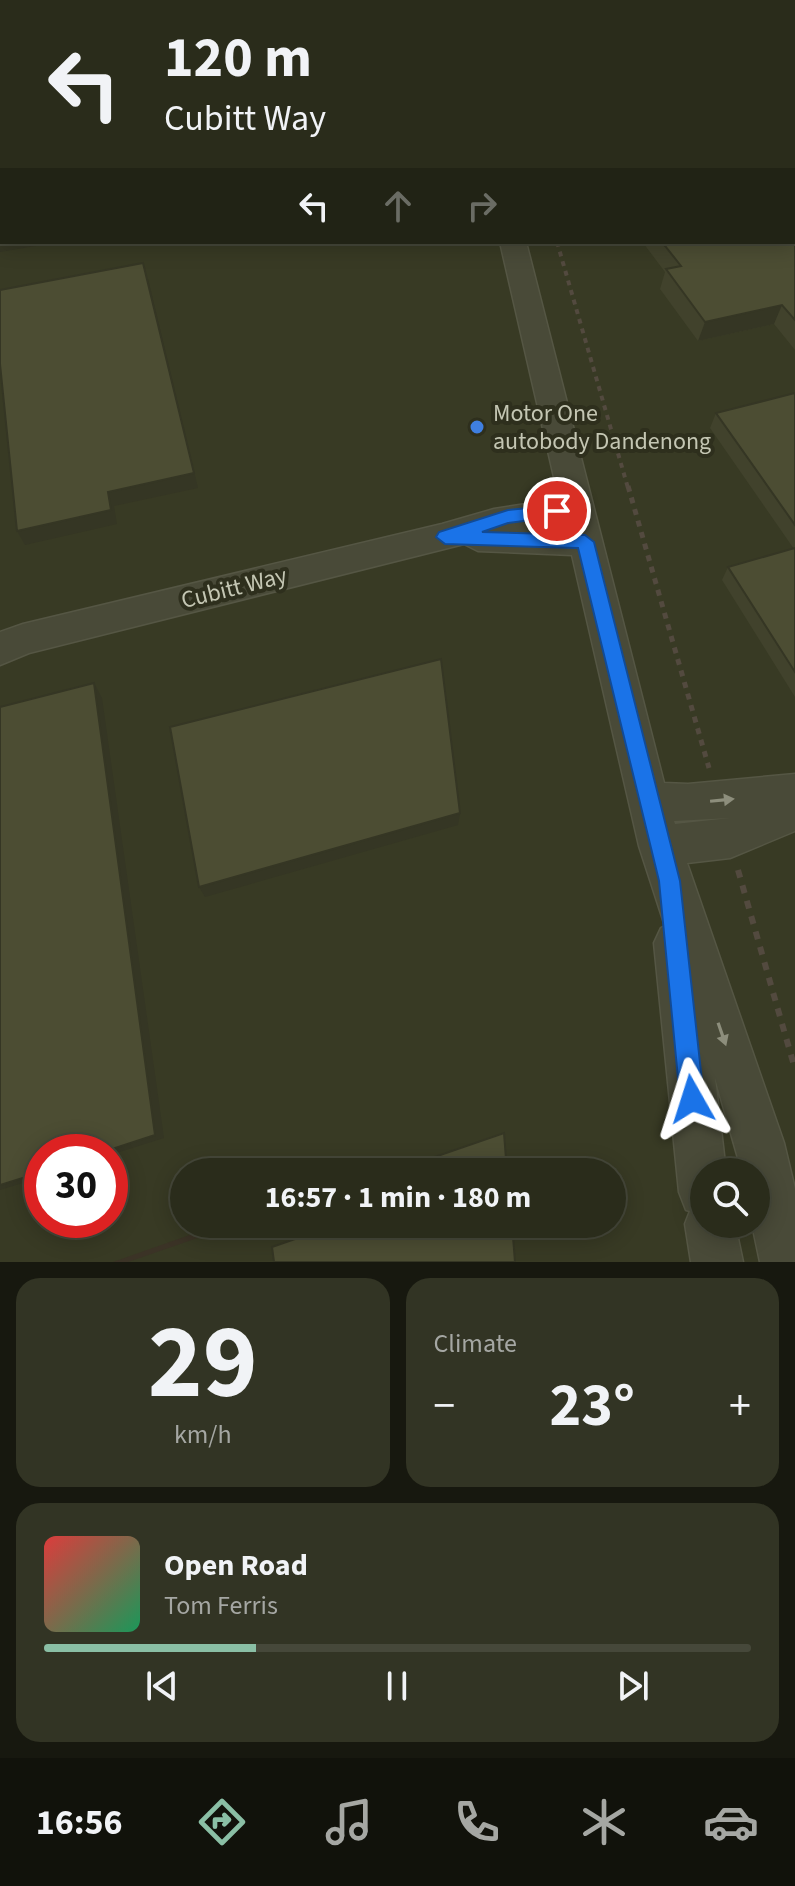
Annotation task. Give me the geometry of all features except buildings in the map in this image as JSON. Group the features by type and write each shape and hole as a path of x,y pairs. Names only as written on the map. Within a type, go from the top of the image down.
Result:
{"street":[{"path":"513,244 665,864 760,1143 786,1262"},
{"name":"Cubitt Way","path":"8,643 445,537 582,526"},
{"path":"665,864 724,819 795,793"},
{"path":"649,801 688,803 724,819 795,811"},
{"path":"665,864 700,1158"},
{"path":"713,1238 717,1262"}],"path":[{"path":"558,244 795,1069"}],"shaded area":[{"path":"181,1238 197,1238 128,1262 113,1262"}],"place":[{"name":"Motor One autobody Dandenong","path":"477,427"}],"route":[{"path":"557,511 484,522 445,537 585,542 669,881 692,1099"}]}
